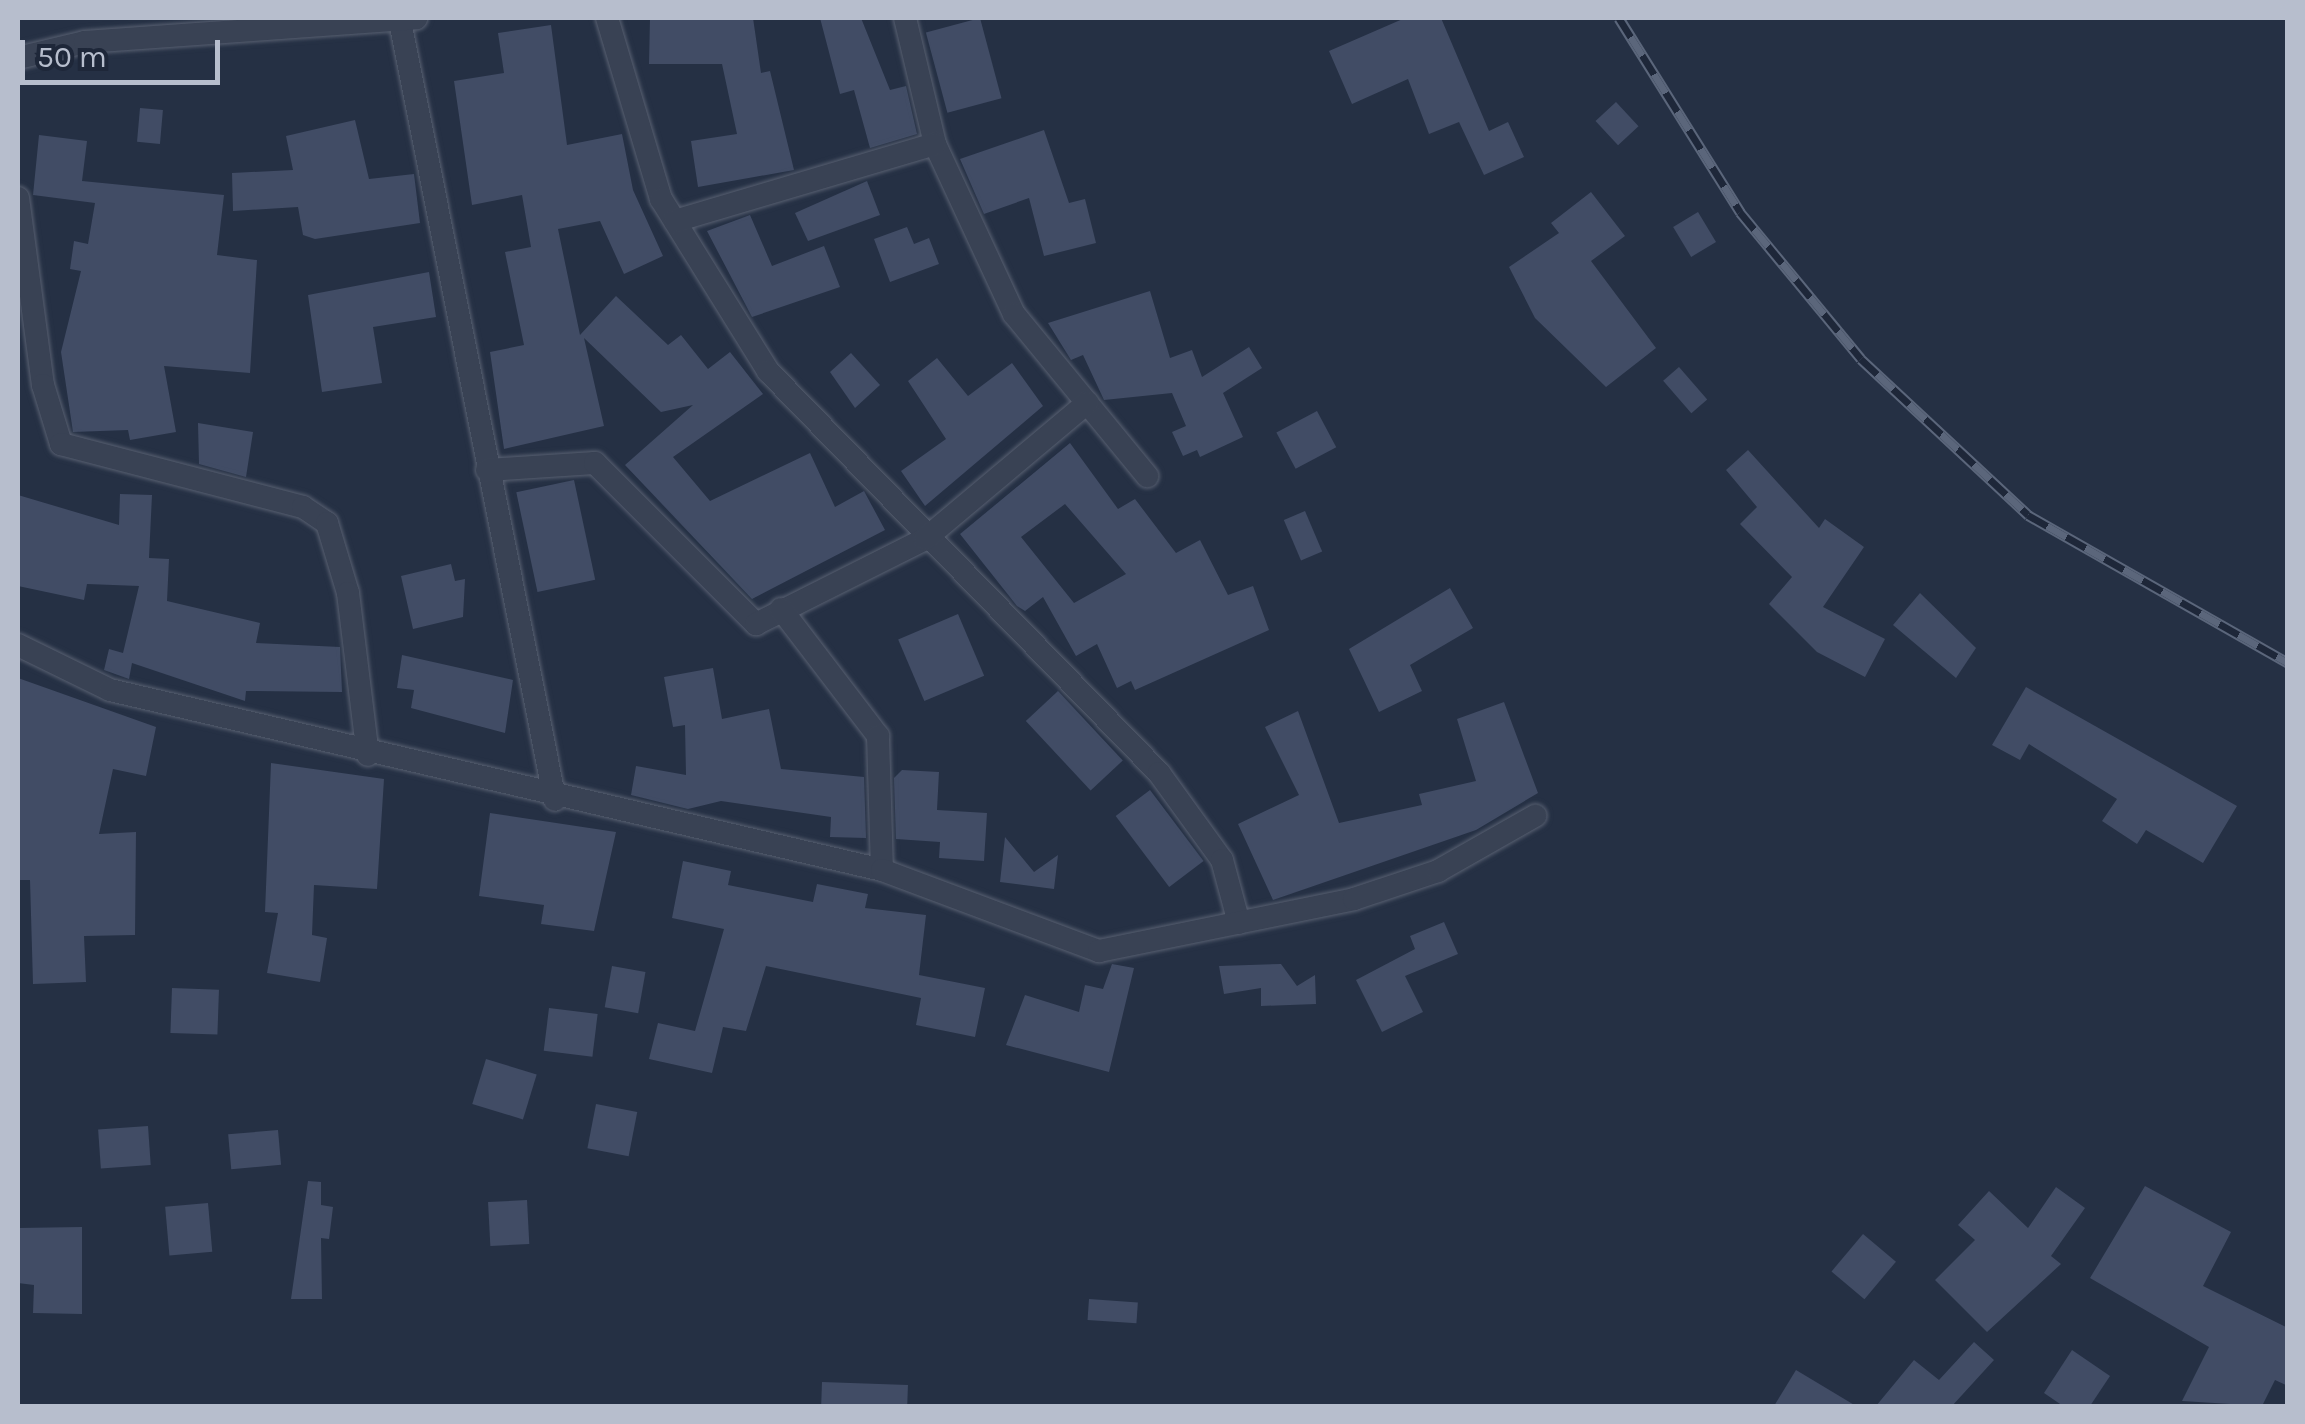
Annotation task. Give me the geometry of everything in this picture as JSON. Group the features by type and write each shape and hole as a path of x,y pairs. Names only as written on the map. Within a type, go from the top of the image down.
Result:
{"street":[{"path":"607,18 674,221 768,371 925,539 1159,772 1222,860 1239,923"},
{"path":"905,18 934,144 1014,314 1147,476"},
{"path":"18,58 85,42 408,20 486,470 555,800"},
{"path":"674,221 934,144"},
{"path":"18,198 43,386 61,444 304,507 327,523 348,592 368,755"},
{"path":"486,470 595,464 756,624 925,539 1087,403"},
{"path":"780,609 878,736 882,870"},
{"path":"18,645 110,690 555,800 882,870 1099,951 1239,923 1438,871 1535,816"}],"building":[{"path":"650,18 753,18 761,73 770,71 794,170 698,187 691,141 737,134 722,64 649,64"},
{"path":"820,18 861,18 890,90 906,86 917,134 870,148 854,90 840,94"},
{"path":"980,18 1001,98 947,113 926,32"},
{"path":"1405,18 1441,18 1489,131 1508,122 1524,157 1484,175 1459,122 1429,134 1408,79 1352,104 1329,51"},
{"path":"551,25 567,145 622,134 633,190 663,256 624,274 600,221 558,229 580,335 616,296 668,345 681,335 708,369 730,352 763,394 673,457 710,501 810,453 835,507 864,491 885,530 752,599 625,465 693,405 661,412 584,338 604,426 504,449 490,352 524,345 505,252 531,247 522,195 472,205 454,81 504,73 498,33"},
{"path":"1616,102 1639,126 1618,145 1596,121"},
{"path":"140,108 163,110 160,144 137,142"},
{"path":"355,120 369,179 414,174 420,223 315,239 303,235 298,207 233,211 232,173 293,170 286,136"},
{"path":"1044,130 1069,203 1085,199 1096,243 1044,256 1029,198 984,214 960,159"},
{"path":"39,135 87,141 82,181 224,195 217,255 257,260 250,373 164,366 176,432 130,440 128,430 73,432 61,352 81,271 70,269 74,241 88,244 95,203 33,195"},
{"path":"867,181 880,215 808,241 795,213"},
{"path":"1591,192 1625,236 1591,261 1656,348 1606,387 1535,318 1509,267 1559,233 1551,223"},
{"path":"1698,212 1716,242 1691,257 1673,227"},
{"path":"750,215 772,266 824,246 840,287 752,317 707,231"},
{"path":"907,227 914,244 929,238 939,264 890,282 874,239"},
{"path":"429,272 436,317 373,327 382,383 322,392 308,295"},
{"path":"1150,291 1170,358 1192,350 1202,377 1249,347 1262,368 1223,393 1243,437 1200,457 1197,450 1183,456 1172,432 1186,426 1172,393 1104,400 1083,355 1071,360 1048,323"},
{"path":"851,353 880,385 855,408 830,372"},
{"path":"937,358 968,396 1012,363 1043,406 925,506 901,471 946,439 908,381"},
{"path":"1679,367 1707,399 1691,413 1663,381"},
{"path":"1317,411 1336,447 1296,469 1276,433"},
{"path":"198,423 253,432 246,477 199,464"},
{"path":"1070,443 1118,509 1135,499 1176,553 1200,540 1228,595 1253,586 1269,630 1135,690 1131,681 1117,688 1097,644 1076,656 1043,597 1025,611 1017,606 960,534","holes":["1065,504 1126,574 1074,603 1021,537"]},
{"path":"1748,450 1819,528 1825,519 1864,547 1823,607 1885,639 1865,677 1817,652 1769,604 1792,577 1740,524 1757,507 1726,470"},
{"path":"574,480 595,580 537,592 516,492"},
{"path":"120,494 152,495 149,558 169,559 167,601 260,623 256,643 340,647 342,692 246,691 245,701 132,663 129,679 104,670 109,649 123,653 139,586 87,584 84,600 18,586 18,495 119,525"},
{"path":"1305,511 1322,552 1301,560 1284,520"},
{"path":"451,564 455,581 465,579 463,617 413,629 401,576"},
{"path":"1450,588 1473,628 1410,665 1422,691 1379,712 1349,649"},
{"path":"1920,593 1976,648 1956,678 1893,625"},
{"path":"958,614 984,676 924,701 898,639"},
{"path":"402,655 513,680 505,733 411,708 414,690 397,688"},
{"path":"713,668 722,719 769,709 781,769 864,777 866,838 830,837 831,817 721,801 688,809 631,795 636,766 686,775 685,725 673,727 664,677"},
{"path":"18,678 156,727 146,776 113,769 99,834 136,832 135,935 84,936 86,982 33,984 30,880 18,880"},
{"path":"2026,687 2237,806 2203,863 2146,830 2137,844 2102,821 2117,799 2029,744 2020,760 1992,745"},
{"path":"1058,691 1123,760 1091,790 1026,721"},
{"path":"1504,702 1538,793 1476,830 1273,900 1238,824 1299,795 1265,727 1298,711 1339,823 1422,805 1419,794 1476,781 1457,719"},
{"path":"271,763 384,779 377,889 314,885 312,935 327,938 320,982 267,973 278,913 265,912"},
{"path":"902,770 939,772 937,810 987,813 984,861 939,858 940,842 896,839 894,778"},
{"path":"1150,790 1204,861 1169,887 1116,816"},
{"path":"490,813 616,832 594,931 541,924 544,905 479,896"},
{"path":"1005,837 1034,872 1058,855 1054,889 1000,882"},
{"path":"683,861 731,871 728,885 813,902 817,884 868,894 865,908 926,915 919,975 985,988 975,1037 916,1025 921,998 766,966 746,1031 723,1027 712,1073 649,1059 658,1023 695,1031 724,929 672,918"},
{"path":"1444,922 1458,954 1405,976 1423,1012 1382,1032 1356,980 1415,949 1410,936"},
{"path":"1112,964 1134,968 1109,1072 1006,1045 1025,995 1079,1012 1085,985 1103,989"},
{"path":"1281,964 1297,986 1315,975 1316,1004 1261,1006 1261,988 1224,994 1219,966"},
{"path":"612,966 645,972 638,1013 605,1007"},
{"path":"172,988 219,990 217,1035 170,1033"},
{"path":"549,1008 598,1014 592,1057 544,1051"},
{"path":"486,1059 537,1074 523,1119 472,1104"},
{"path":"596,1104 637,1112 629,1156 587,1148"},
{"path":"148,1126 151,1165 101,1168 98,1129"},
{"path":"278,1130 281,1165 231,1169 228,1134"},
{"path":"308,1181 321,1182 321,1205 333,1207 329,1239 321,1238 322,1299 291,1299"},
{"path":"2145,1186 2231,1232 2203,1286 2288,1328 2288,1386 2275,1380 2262,1406 2182,1401 2209,1347 2090,1278"},
{"path":"2056,1187 2085,1208 2051,1256 2061,1264 1987,1332 1935,1280 1975,1240 1958,1225 1989,1191 2028,1228"},
{"path":"527,1200 529,1244 490,1246 488,1202"},
{"path":"208,1203 212,1252 169,1256 165,1207"},
{"path":"82,1227 82,1314 33,1313 34,1285 18,1283 18,1228"},
{"path":"1863,1234 1896,1262 1864,1299 1832,1272"},
{"path":"1089,1299 1138,1302 1136,1323 1088,1320"},
{"path":"1974,1342 1994,1360 1952,1406 1876,1406 1914,1360 1939,1380"},
{"path":"2072,1350 2110,1376 2090,1406 2063,1406 2044,1393"},
{"path":"1796,1370 1856,1406 1774,1406"},
{"path":"822,1382 908,1385 907,1406 821,1406"}],"railway":[{"path":"1619,18 1740,212 1861,359 2028,515 2288,663"}]}
